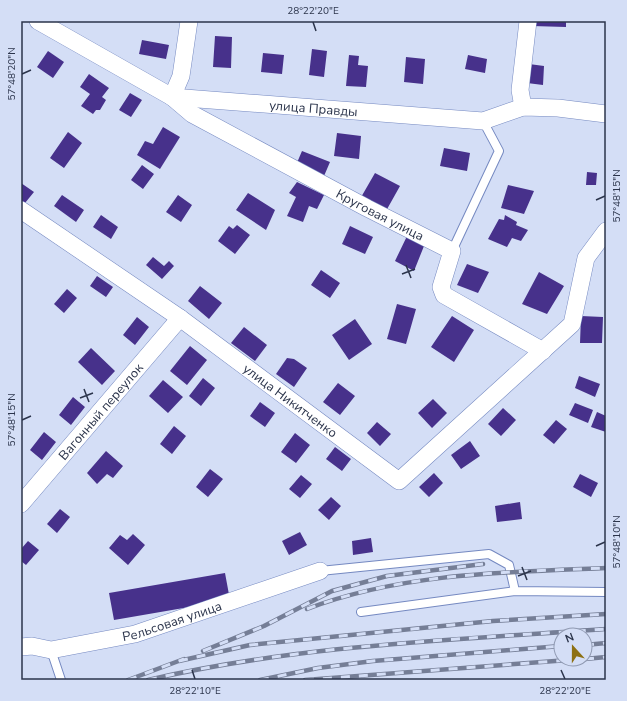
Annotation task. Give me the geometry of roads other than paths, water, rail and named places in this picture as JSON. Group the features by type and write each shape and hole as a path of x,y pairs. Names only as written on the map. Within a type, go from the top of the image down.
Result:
{"street":[{"name":"улица Правды","path":"38,21 172,97 483,121 523,107 558,108 606,114"},
{"path":"172,97 181,76 189,21"},
{"path":"523,107 520,90 528,21"},
{"name":"Круговая улица","path":"172,97 192,114 205,122 360,205 452,251"},
{"name":"улица Никитченко","path":"21,210 180,318 399,481 543,351"},
{"path":"452,251 441,288 444,295 543,351 572,324 586,258 606,231"},
{"name":"Вагонный переулок","path":"21,504 180,318"},
{"name":"Рельсовая улица","path":"21,648 32,646 51,650 135,634 320,571"}],"lane":[{"path":"452,251 499,151 483,121"},
{"path":"320,571 490,554 509,565 515,591"},
{"path":"362,612 515,591 606,592"},
{"path":"51,650 61,680"}],"railway":[{"path":"203,651 264,626 332,591 387,576 483,564"},
{"path":"307,609 343,597 417,581 492,573 606,568"},
{"path":"179,661 250,645 493,621 606,614"},
{"path":"148,680 204,668 318,651 433,641 606,629"},
{"path":"593,644 606,643"},
{"path":"260,680 318,668 373,661 553,647"},
{"path":"593,658 606,657"},
{"path":"128,680 184,659"},
{"path":"305,680 553,661"}]}
